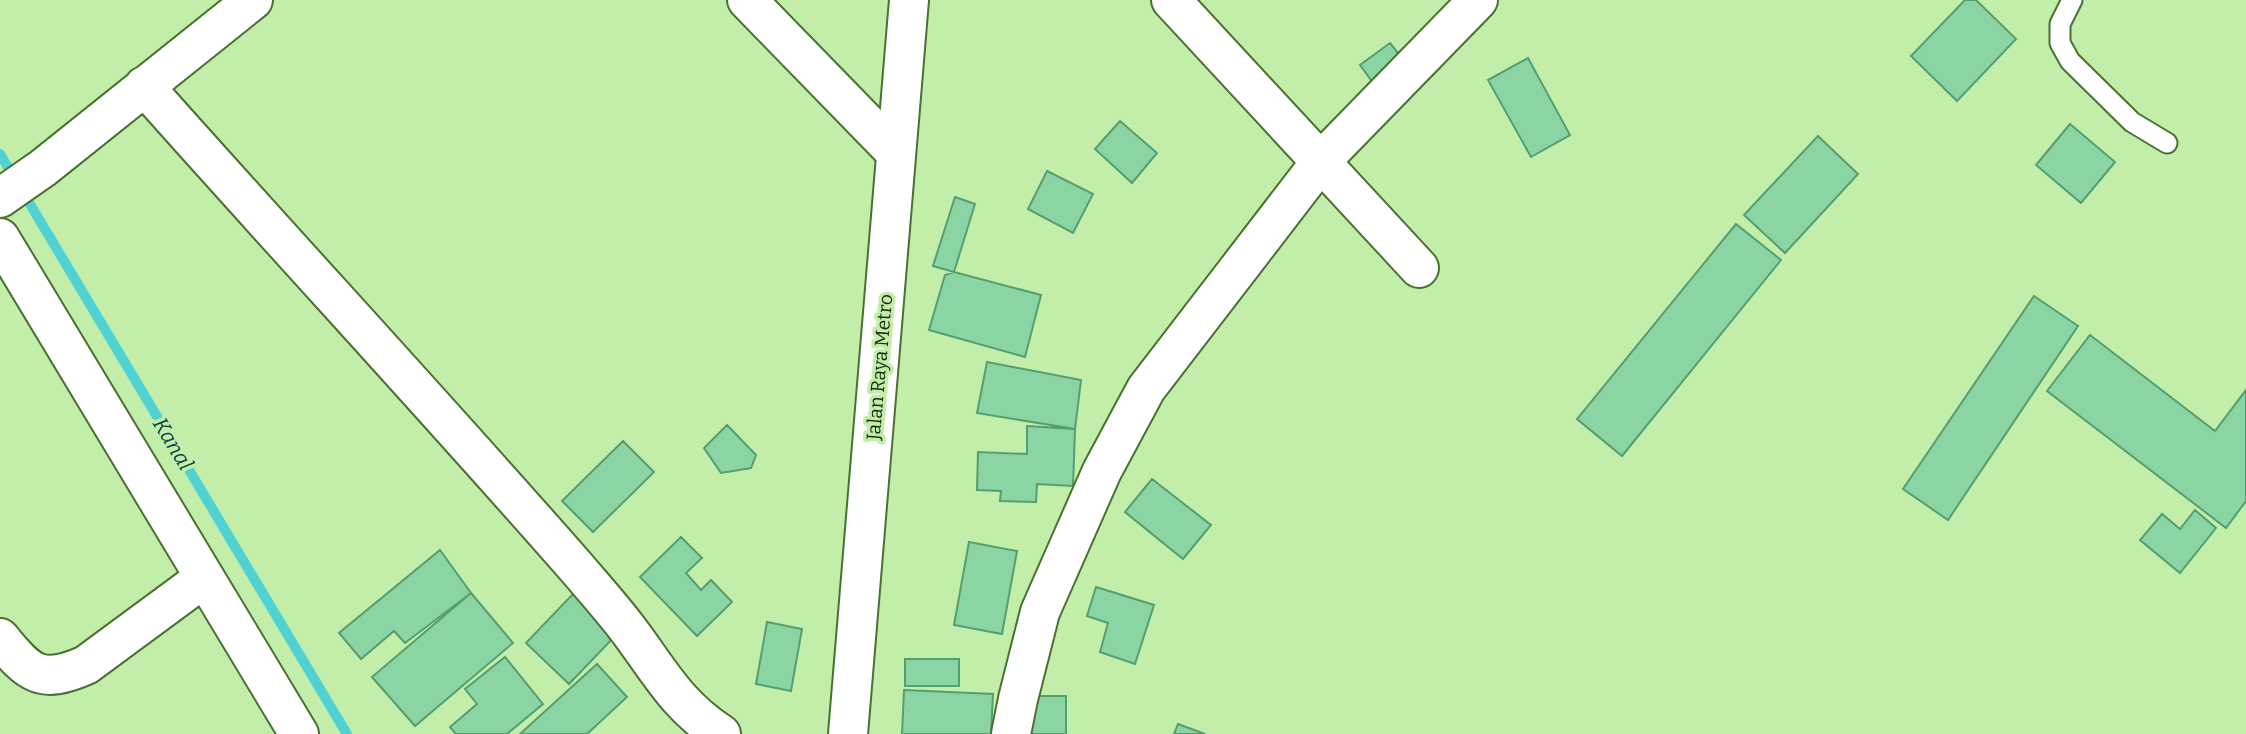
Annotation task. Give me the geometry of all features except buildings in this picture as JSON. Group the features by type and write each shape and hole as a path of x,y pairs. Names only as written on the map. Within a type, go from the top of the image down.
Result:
{"main road":[{"path":"3,195 43,168 253,0"},
{"path":"747,0 897,153"},
{"name":"Jalan Raya Metro","path":"848,734 909,0"},
{"path":"1171,0 1322,160 1419,268"},
{"path":"1012,734 1040,612 1102,471 1146,389 1322,160 1478,0"},
{"path":"144,86 577,568 626,626 678,700 698,720 721,734"},
{"path":"0,238 299,734"},
{"path":"0,638 32,671 50,676 67,673 86,664 204,578"}],"lane":[{"path":"2072,0 2060,24 2060,43 2070,61 2132,122 2167,143"}],"waterway":[{"name":"Kanal","path":"0,154 347,734"}]}
